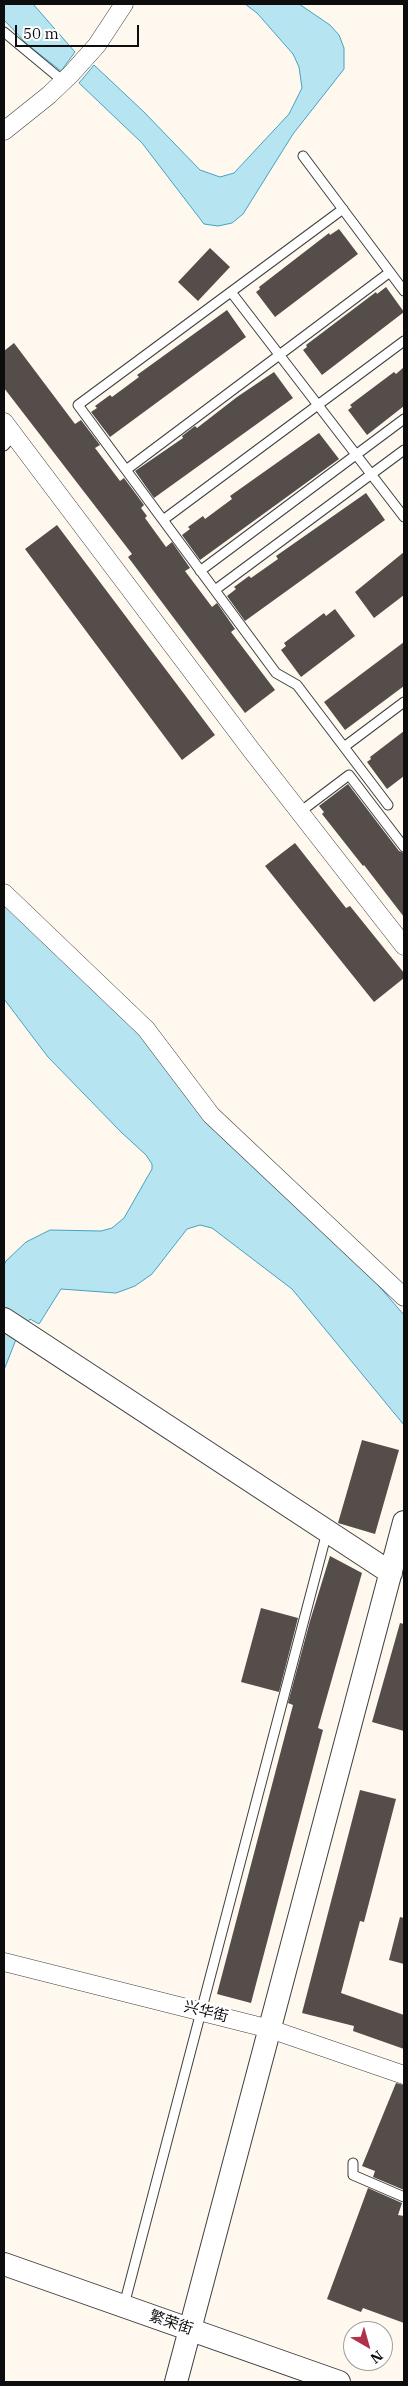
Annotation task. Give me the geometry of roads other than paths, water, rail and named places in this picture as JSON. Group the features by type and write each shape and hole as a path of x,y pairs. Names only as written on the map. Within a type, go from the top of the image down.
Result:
{"street":[{"path":"4,131 63,81 97,45 124,4"},
{"path":"7,434 404,946"},
{"path":"4,893 146,1029 211,1115 404,1297"},
{"path":"4,1319 391,1573"},
{"path":"176,2382 404,1522"},
{"name":"兴华街","path":"4,1962 270,2029 404,2074"},
{"name":"繁荣街","path":"4,2264 339,2382"}],"lane":[{"path":"4,32 63,81"},
{"path":"303,156 404,291"},
{"path":"343,209 78,405 276,673 297,685 388,805"},
{"path":"126,470 390,272"},
{"path":"231,292 404,517"},
{"path":"163,520 404,341"},
{"path":"200,571 404,419"},
{"path":"215,590 404,450"},
{"path":"344,747 404,704"},
{"path":"300,812 349,775 404,847"},
{"path":"124,2306 200,2010 327,1532"},
{"path":"353,2163 352,2175 404,2197"}],"water":[{"path":"4,4 33,4 75,52 61,71 28,45 4,20"},
{"path":"245,4 299,4 330,25 339,35 344,48 344,69 293,134 243,214 232,223 218,226 204,224 142,143 79,83 94,65 144,112 200,170 220,177 234,173 289,114 302,88 299,67 293,54 257,13"},
{"path":"4,902 89,987 119,1011 372,1278 404,1315 404,1425 292,1289 212,1228 200,1225 187,1229 152,1274 135,1286 116,1293 61,1289 39,1324 30,1319 15,1342 4,1370 4,1265 6,1261 26,1242 50,1230 101,1231 112,1228 124,1218 152,1169 152,1164 146,1155 48,1057 4,999"}]}
